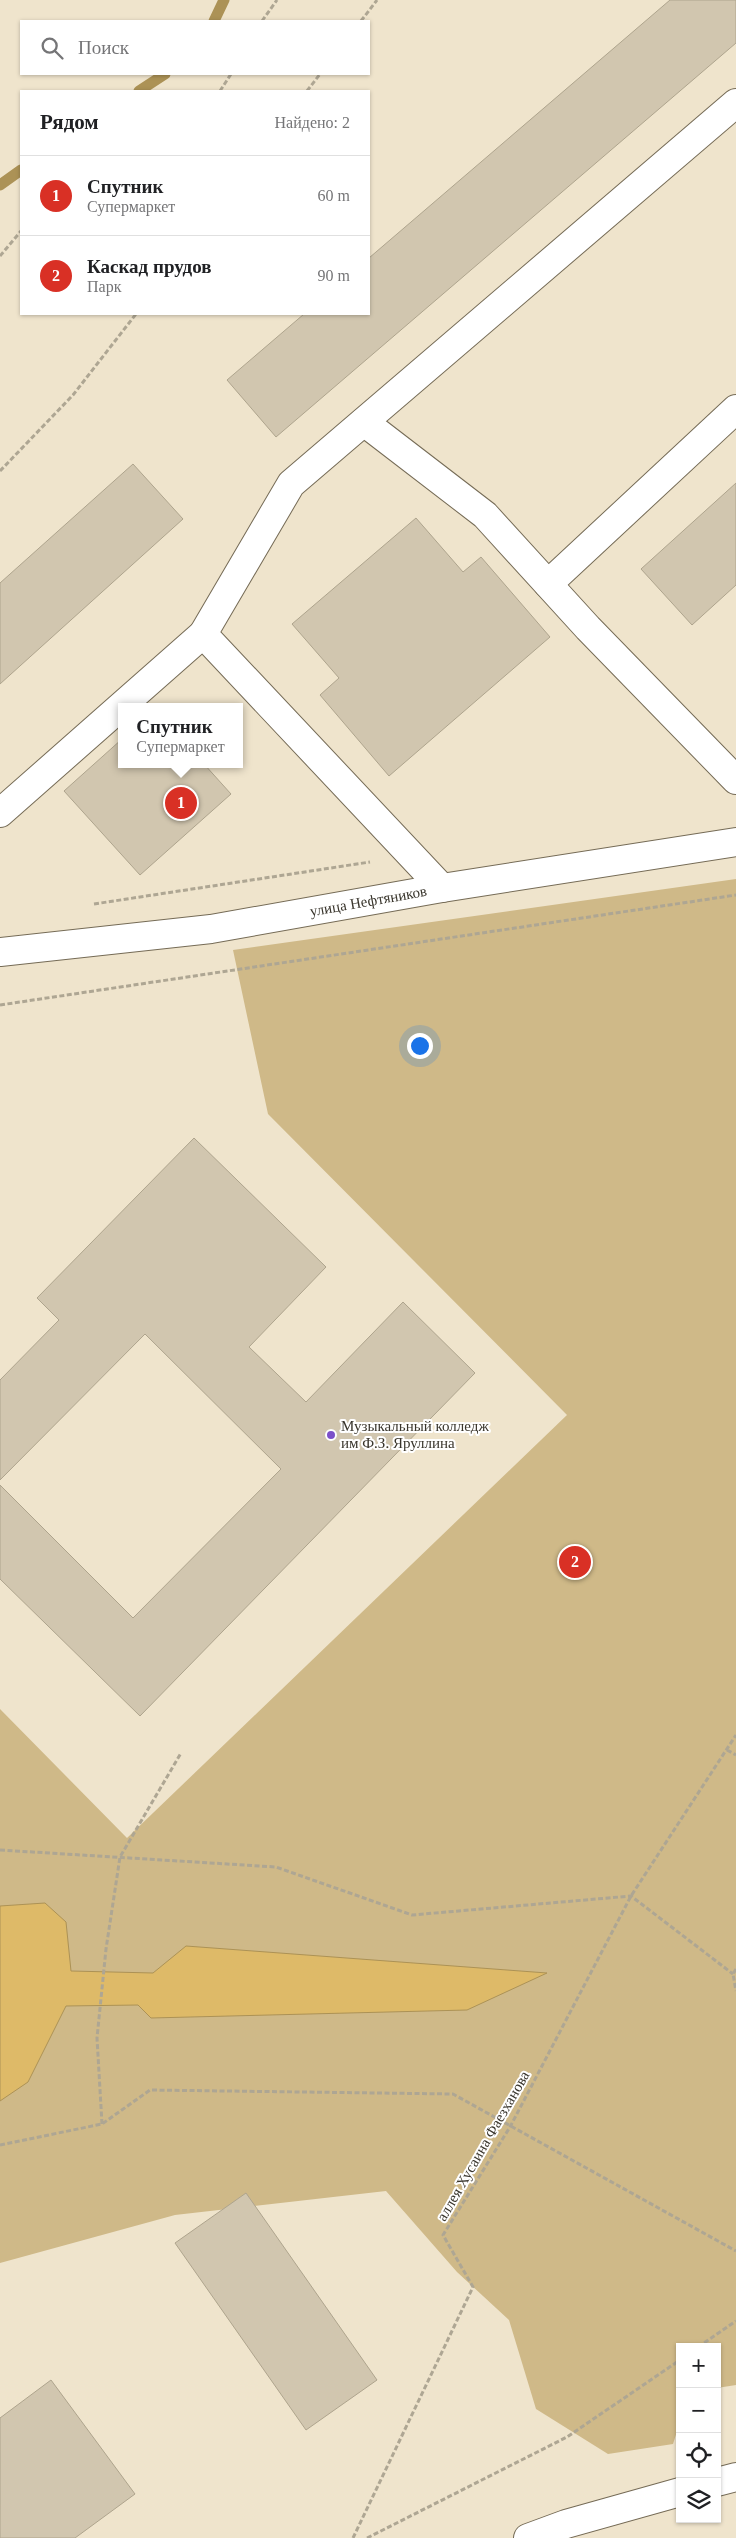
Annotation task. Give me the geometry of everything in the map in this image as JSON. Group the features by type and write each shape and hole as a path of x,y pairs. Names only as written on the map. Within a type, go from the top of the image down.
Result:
{"street":[{"path":"125,703 203,634 291,484 736,103"},
{"path":"548,584 736,410"},
{"path":"364,422 485,515 548,584 736,780"},
{"path":"203,634 442,888"},
{"path":"0,813 118,709"},
{"name":"улица Нефтяников","path":"0,952 211,930 442,888 736,842"},
{"path":"721,2481 736,2477"},
{"path":"528,2538 566,2524 676,2493"}],"path":[{"path":"263,20 277,0"},
{"path":"361,20 377,0"},
{"path":"221,90 230,75"},
{"path":"308,90 319,75"},
{"path":"0,256 20,232"},
{"path":"0,471 73,395 135,315"},
{"path":"0,1005 736,895"},
{"name":"аллея Хусаина Фаезханова","path":"353,2538 473,2287 443,2235 510,2127 631,1896 736,1735"},
{"path":"727,1750 736,1756"},
{"path":"102,2124 97,2038 106,1949 120,1857 181,1753"},
{"path":"0,1850 276,1867 412,1915 631,1896 733,1974"},
{"path":"736,1969 733,1974 736,1992"},
{"path":"0,2145 102,2124 150,2090 453,2094 736,2251"},
{"path":"704,2343 736,2321"},
{"path":"367,2538 567,2437 676,2363"}],"shaded area":[{"path":"736,879 736,2385 721,2387 721,2343 676,2343 676,2435 673,2444 608,2454 536,2409 509,2320 457,2272 386,2191 175,2215 0,2263 0,1709 127,1838 567,1415 268,1114 233,950"},
{"path":"45,1903 66,1922 71,1971 153,1973 186,1946 547,1973 467,2010 151,2018 138,2005 66,2006 28,2082 0,2101 0,1906"}],"building":[{"path":"670,0 736,0 736,43 276,437 227,380 303,315 370,315 370,257"},
{"path":"133,464 183,519 0,684 0,583"},
{"path":"736,483 736,585 692,625 641,569"},
{"path":"416,518 463,572 481,557 550,637 389,776 320,695 339,678 292,624"},
{"path":"118,743 118,768 208,768 231,794 140,875 64,791"},
{"name":"Музыкальный колледж им Ф.З. Яруллина","path":"194,1138 326,1267 249,1347 306,1402 403,1302 475,1373 140,1716 0,1579 0,1485 133,1618 281,1469 145,1334 0,1480 0,1380 59,1320 37,1298"},
{"path":"246,2193 377,2380 306,2430 175,2243"},
{"path":"51,2380 135,2494 75,2538 0,2538 0,2418"}],"waterway":[{"path":"214,20 224,0"},
{"path":"141,90 163,75"},
{"path":"0,185 20,171"}],"place":[{"name":"Спутник","path":"181,803"},
{"name":"Музыкальный колледж им Ф.З. Яруллина","path":"331,1435"},
{"name":"Каскад прудов","path":"575,1562"}]}
